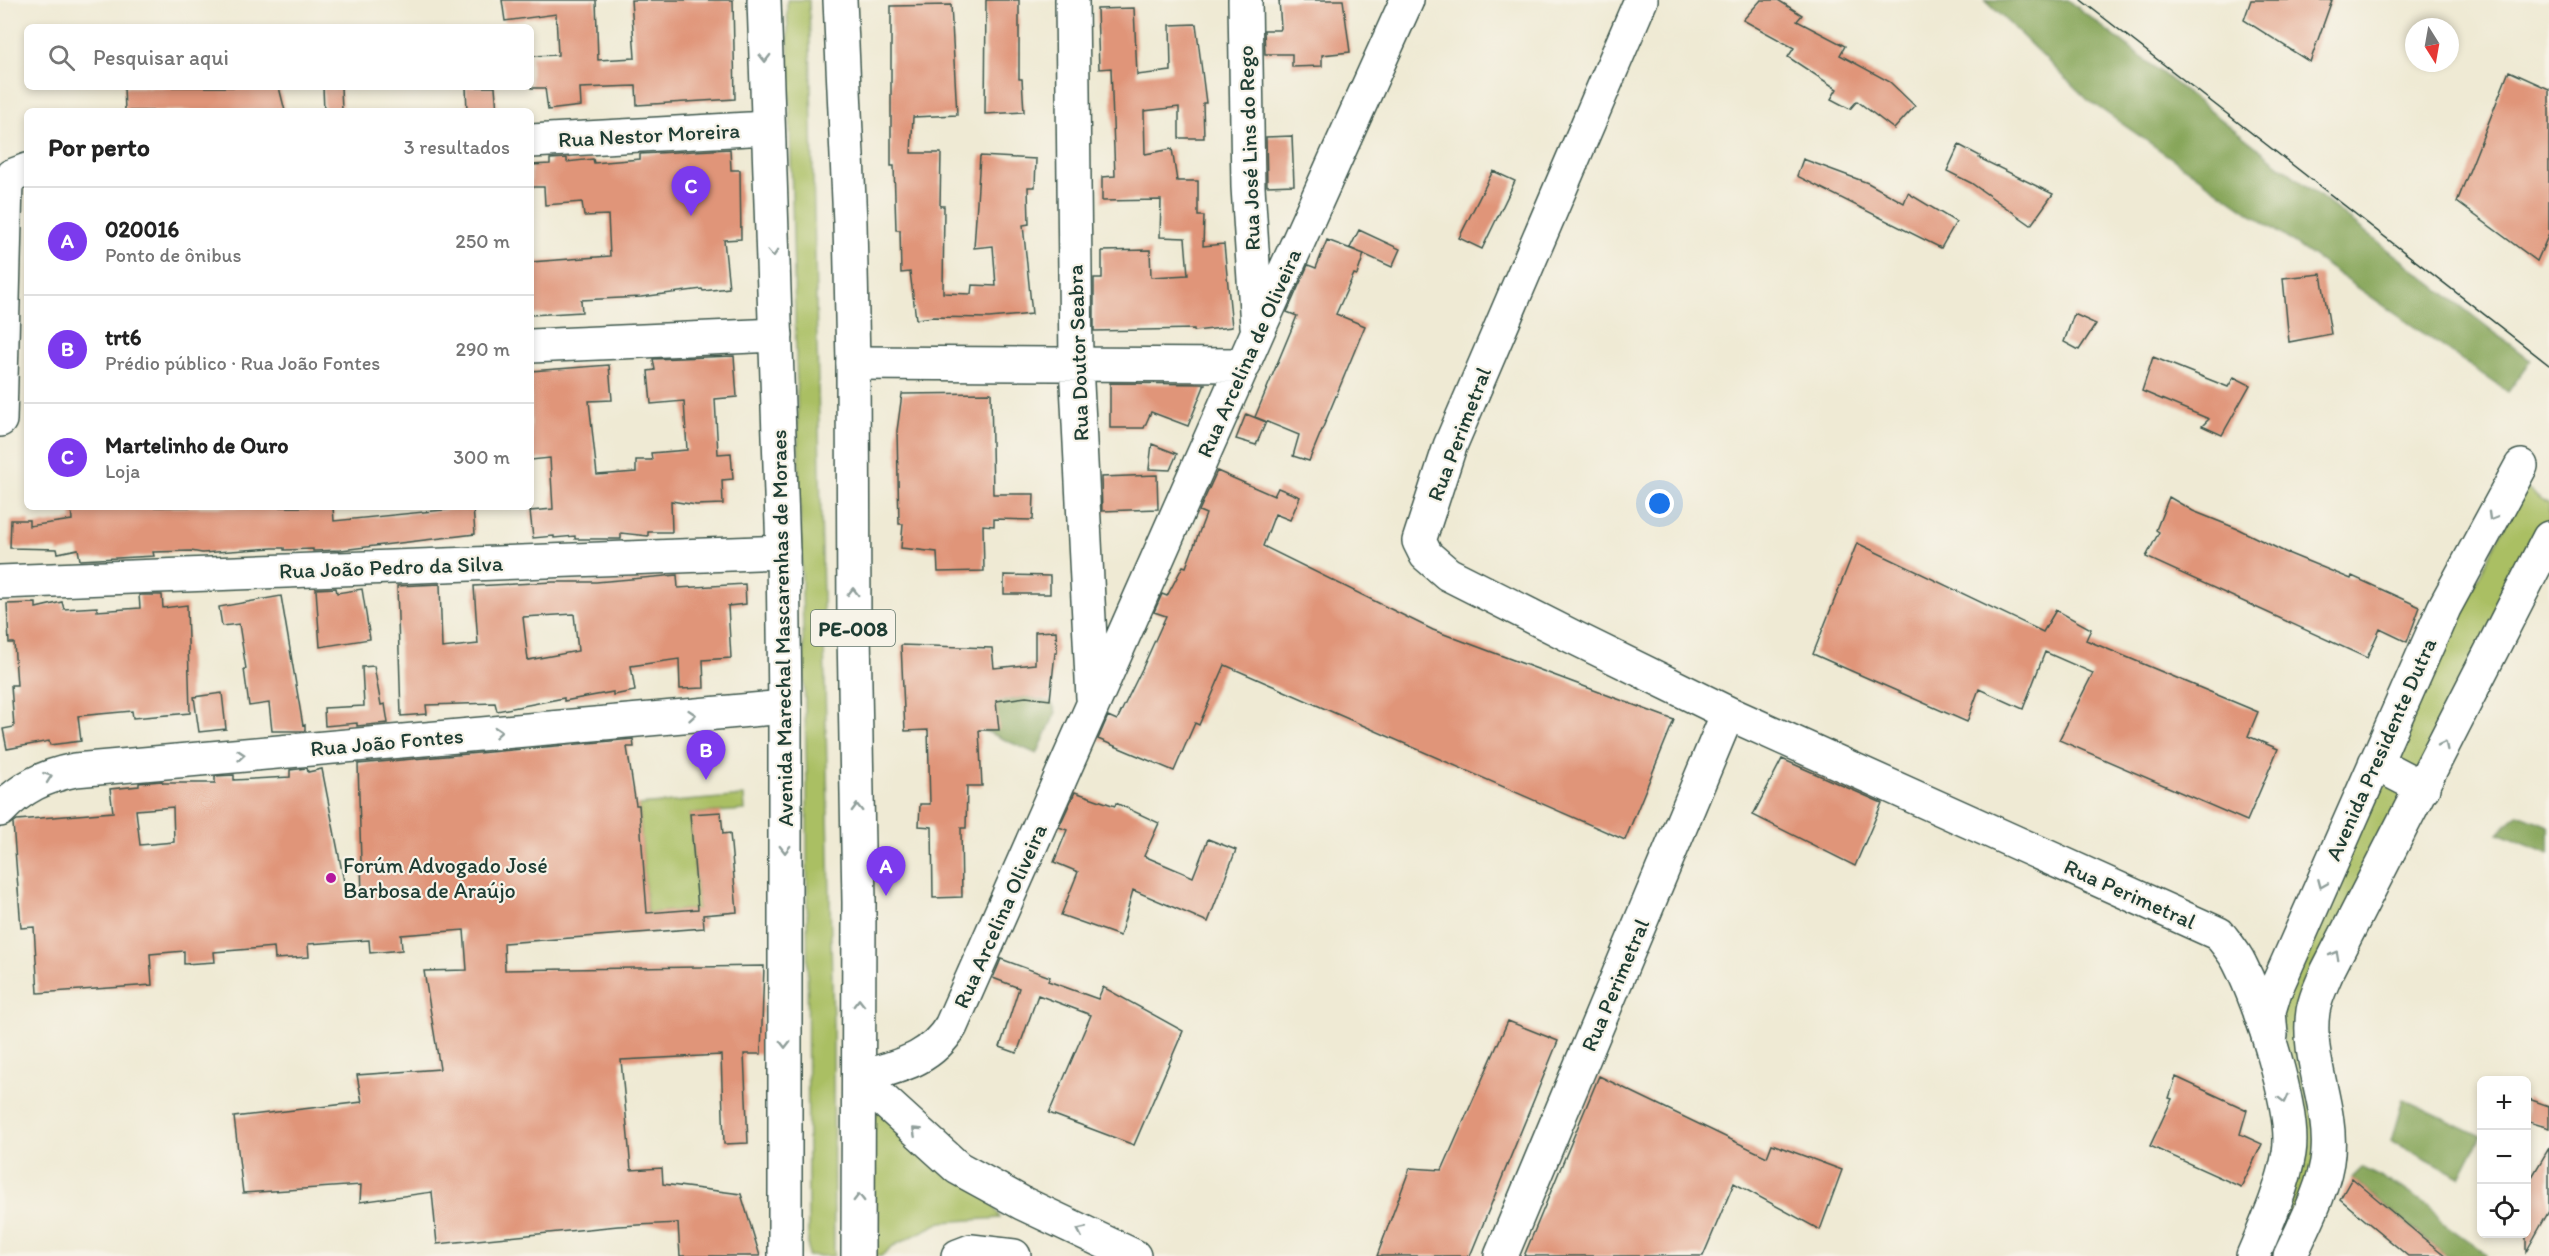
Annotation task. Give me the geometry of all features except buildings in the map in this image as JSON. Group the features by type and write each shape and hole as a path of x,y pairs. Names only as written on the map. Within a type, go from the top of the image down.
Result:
{"main road":[{"name":"Avenida Marechal Mascarenhas de Moraes","path":"764,0 783,552 785,1256"},
{"name":"PE-008","path":"840,0 850,223 853,363 854,631 859,902 858,1256"},
{"name":"Rua Doutor Seabra","path":"1072,0 1076,364 1093,706"},
{"name":"Rua José Lins do Rego","path":"1245,0 1248,187 1258,331"},
{"name":"Rua Arcelina de Oliveira","path":"1093,706 1407,0"},
{"name":"Rua Perimetral","path":"1641,0 1450,446 1419,541 1426,555 1448,574 1728,713 2219,934 2240,963 2270,1042 2290,1132 2285,1168 2253,1256"},
{"name":"Rua Nestor Moreira","path":"534,141 767,128"},
{"path":"0,420 14,371 16,176"},
{"path":"534,346 776,335"},
{"path":"853,363 1244,365"},
{"name":"Avenida Presidente Dutra","path":"2270,1042 2269,1011 2275,991 2444,608 2522,466"},
{"path":"2290,1256 2335,1163 2313,1043 2314,1009 2326,972 2423,788 2549,538"},
{"name":"Rua João Pedro da Silva","path":"0,582 783,552"},
{"name":"Rua Arcelina Oliveira","path":"859,1078 909,1063 934,1049 947,1032 1093,706"},
{"name":"Rua João Fontes","path":"0,810 32,784 47,777 75,770 785,707"},
{"name":"Rua Perimetral","path":"1501,1256 1728,713"},
{"path":"2375,763 2423,788"},
{"path":"2270,1042 2313,1043"},
{"path":"859,1078 958,1168 1022,1203 1134,1256"},
{"path":"2285,1168 2335,1163"},
{"path":"958,1256 971,1251 1014,1256"}],"green space":[{"path":"787,0 809,0 833,1025 834,1256 808,1256 807,788"},
{"path":"1985,0 2068,0 2531,361 2508,392 2088,100"},
{"path":"2524,487 2549,504 2549,517 2300,1001 2324,1149 2279,1256 2257,1256 2295,1175 2280,1001 2393,746"},
{"path":"1026,697 1052,703 1056,712 1037,754 983,730 998,730 996,703"},
{"path":"744,796 745,810 690,814 698,909 647,913 639,805"},
{"path":"2518,814 2549,826 2549,854 2498,833"},
{"path":"865,1094 992,1203 1000,1218 941,1222 893,1246 881,1256 866,1256"},
{"path":"2403,1099 2477,1134 2477,1144 2460,1177 2391,1141"},
{"path":"2362,1168 2402,1188 2430,1207 2442,1222 2486,1254 2485,1256 2446,1256 2352,1178"}],"tram line":[{"path":"2081,0 2549,365"}],"place":[{"name":"Martelinho de Ouro","path":"691,216"},
{"name":"trt6","path":"706,780"},
{"name":"Forúm Advogado José Barbosa de Araújo","path":"331,878"},
{"name":"020016","path":"886,896"}]}
